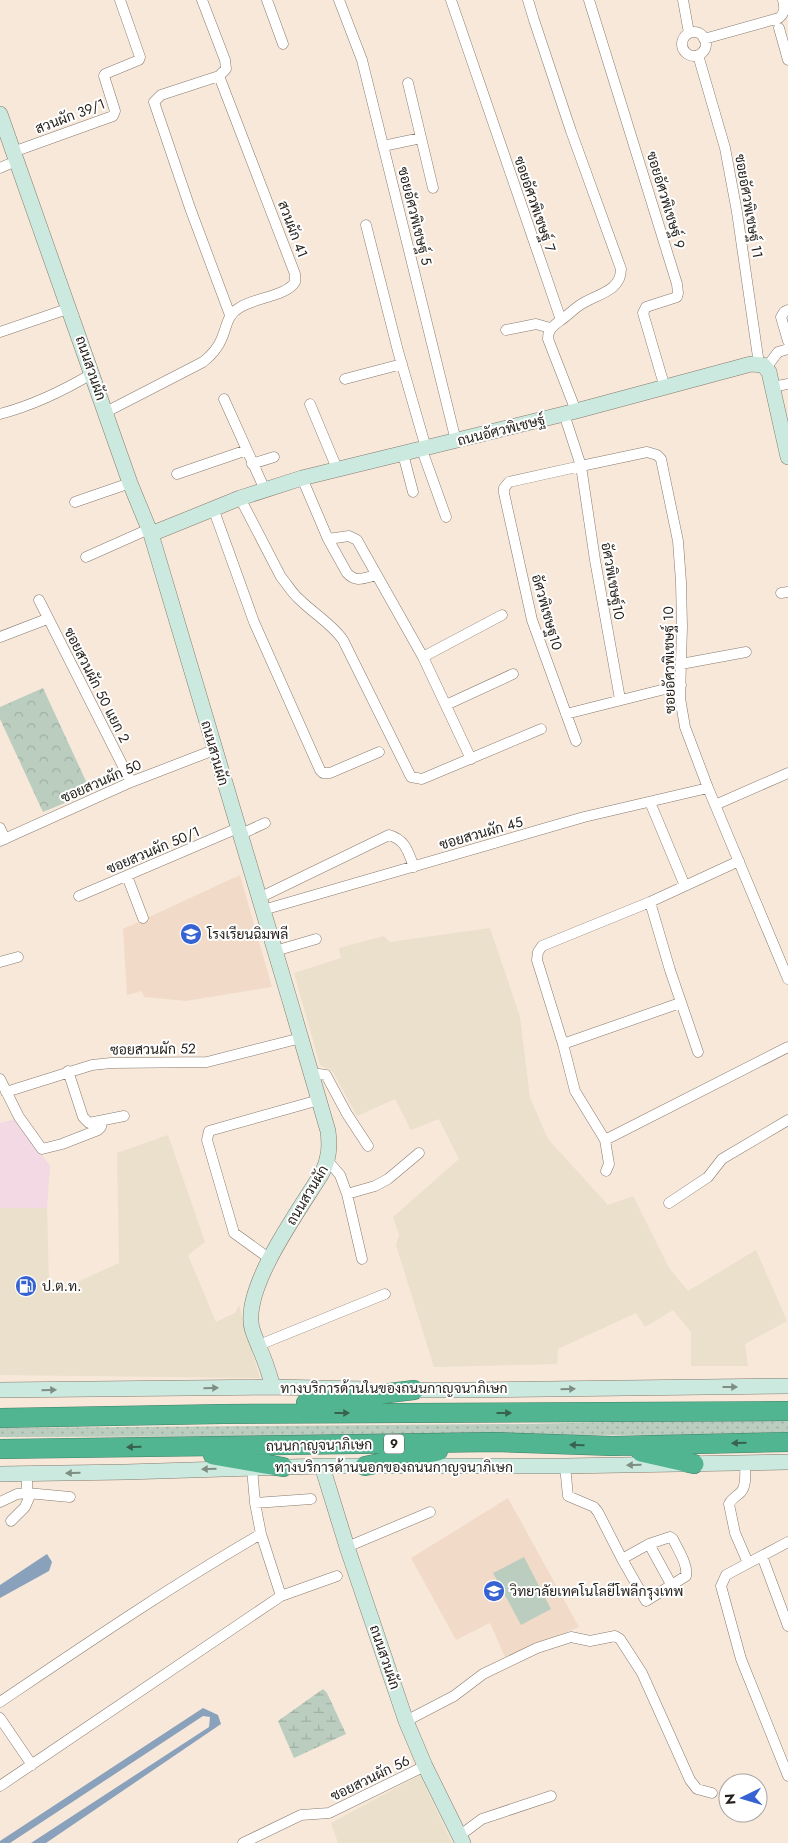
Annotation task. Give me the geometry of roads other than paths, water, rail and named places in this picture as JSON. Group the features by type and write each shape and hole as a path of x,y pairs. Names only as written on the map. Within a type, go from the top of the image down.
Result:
{"highway":[{"path":"223,1414 414,1390"},
{"path":"0,1418 223,1414 788,1411"},
{"path":"364,1466 486,1442"},
{"name":"ถนนกาญจนาภิเษก","path":"0,1450 486,1442 612,1446 788,1442"},
{"path":"612,1446 694,1464"},
{"path":"170,1447 283,1467"},
{"path":"0,1462 58,1449"}],"street":[{"name":"สวนผัก 39/1","path":"14,156 113,116 115,111 104,76 139,60 140,57 120,0"},
{"path":"106,412 203,362 212,355 219,344 230,315 190,208 154,102 161,95 219,76 226,66 202,0"},
{"path":"267,0 284,44"},
{"name":"ซอยอัศวพิเชษฐ์ 5","path":"339,0 362,60 456,441"},
{"name":"ซอยอัศวพิเชษฐ์ 7","path":"451,0 561,320"},
{"path":"528,0 621,275 614,287 580,305 550,328 548,333 548,339 570,413 582,466"},
{"name":"ซอยอัศวพิเชษฐ์ 9","path":"589,0 678,284 676,297 646,307 643,312 665,388"},
{"path":"683,0 690,33"},
{"path":"704,39 779,18 785,10 783,0"},
{"path":"779,28 788,60"},
{"path":"690,33 698,33 704,39 705,48 698,55 688,54 684,50 683,40 690,33"},
{"name":"ซอยอัศวพิเชษฐ์ 11","path":"698,55 725,148 761,366"},
{"name":"สวนผัก 41","path":"219,76 296,278 289,289 248,303 239,307 230,315"},
{"path":"408,83 433,188"},
{"name":"ถนนสวนผัก","path":"0,114 70,308 130,483 150,532 301,1038 329,1140 328,1160 322,1173 270,1259 256,1290 251,1312 253,1332 272,1387"},
{"path":"383,146 421,138"},
{"path":"0,168 14,156"},
{"path":"366,225 424,449 446,518"},
{"path":"0,332 70,308"},
{"path":"788,310 781,317 788,338"},
{"path":"506,330 536,324 550,328"},
{"path":"788,349 778,352 761,366 769,372 788,457"},
{"path":"345,380 402,364"},
{"name":"ถนนอัศวพิเชษฐ์","path":"150,532 240,498 302,478 338,471 665,388 761,366"},
{"path":"0,414 36,403 61,392 92,373"},
{"path":"772,387 788,384"},
{"path":"224,399 265,490"},
{"path":"310,404 338,471"},
{"path":"177,474 247,450"},
{"name":"ซอยอัศวพิเชษฐ์ 10","path":"582,466 647,452 652,452 661,459 678,541 681,582 681,712 708,788 788,979"},
{"path":"403,454 413,492"},
{"path":"252,464 274,457"},
{"name":"อัศวพิเชษฐ10","path":"576,741 532,620 504,488 509,482 582,466"},
{"name":"อัศวพิเชษฐ์10","path":"582,466 595,560 620,699"},
{"path":"302,478 328,539 347,573 359,580 376,574"},
{"path":"75,502 130,483"},
{"path":"240,498 281,577 298,598 333,628 343,640 411,777 422,779 541,729"},
{"path":"213,508 254,622 320,770 323,773 330,773 379,752"},
{"path":"86,557 150,532"},
{"path":"328,539 343,536 353,537 356,540 423,657 471,759"},
{"name":"ซอยสวนผัก 50 แยก 2","path":"39,600 131,782"},
{"path":"423,657 502,615"},
{"path":"0,637 47,618"},
{"path":"681,664 746,652"},
{"path":"446,705 513,674"},
{"path":"566,714 680,685"},
{"name":"ซอยสวนผัก 50","path":"2,840 131,782 214,750"},
{"path":"715,805 788,773"},
{"name":"ซอยสวนผัก 45","path":"261,904 414,867 584,818 708,788"},
{"path":"650,802 685,886"},
{"name":"ซอยสวนผัก 50/1","path":"79,896 265,823"},
{"path":"0,828 2,840"},
{"path":"261,904 389,835 397,837 406,845 414,867"},
{"path":"606,1171 609,1164 605,1140 574,1091 563,1044 537,960 538,952 542,946 650,902 739,861"},
{"path":"127,876 143,918"},
{"path":"650,902 680,1003 698,1052"},
{"path":"275,951 316,939"},
{"path":"0,962 18,957"},
{"path":"563,1044 680,1003"},
{"name":"ซอยสวนผัก 52","path":"6,1092 68,1071 100,1063 207,1062 301,1038"},
{"path":"605,1140 788,1047"},
{"path":"68,1071 83,1117 89,1123 124,1116"},
{"path":"311,1074 326,1075 347,1114 368,1146"},
{"path":"0,1079 19,1117 43,1150 98,1130 101,1127 102,1121"},
{"path":"270,1259 234,1233 207,1140 207,1132 319,1100"},
{"path":"669,1204 708,1177 722,1159 788,1120"},
{"path":"347,1194 375,1186 388,1179 420,1153"},
{"path":"328,1160 340,1175 347,1194 362,1259"},
{"path":"259,1345 385,1294"},
{"name":"ทางบริการด้านในของถนนกาญจนาภิเษก","path":"0,1390 272,1387 414,1390 788,1386"},
{"name":"ทางบริการด้านนอกของถนนกาญจนาภิเษก","path":"0,1474 322,1466 565,1466 788,1462"},
{"path":"745,1463 743,1487 741,1492 729,1504 734,1533 748,1563"},
{"name":"ถนนสวนผัก","path":"322,1466 347,1547 406,1721 425,1766 461,1839"},
{"path":"565,1466 568,1496 596,1509 622,1559 646,1601 686,1576 687,1570 673,1539 667,1537 649,1544 622,1559"},
{"path":"252,1468 255,1503 261,1534 281,1596"},
{"path":"11,1521 25,1507 29,1493 27,1474"},
{"path":"0,1502 17,1494 29,1493 70,1497"},
{"path":"255,1503 311,1499"},
{"path":"347,1547 430,1512"},
{"path":"0,1702 125,1617 192,1574 261,1534"},
{"path":"788,1542 726,1575 721,1586 741,1659 788,1776"},
{"path":"649,1544 672,1586"},
{"path":"762,1556 788,1626"},
{"path":"0,1786 281,1596 337,1576"},
{"path":"406,1721 454,1696 483,1674 537,1648 571,1637 590,1641 618,1636 642,1673 690,1780 697,1789 712,1793"},
{"path":"0,1718 32,1765"},
{"name":"ซอยสวนผัก 56","path":"243,1843 304,1814 329,1813 425,1766"},
{"path":"461,1839 482,1819 551,1796"}],"water":[{"path":"47,1554 52,1562 49,1571 0,1598 0,1585"},
{"path":"203,1708 218,1715 221,1724 46,1843 31,1843 209,1727 210,1717 203,1716 10,1843 0,1843 0,1841"}],"place":[{"name":"โรงเรียนฉิมพลี","path":"191,934"},
{"name":"ป.ต.ท.","path":"26,1286"},
{"name":"วิทยาลัยเทคโนโลยีโพลีกรุงเทพ","path":"494,1591"}]}
